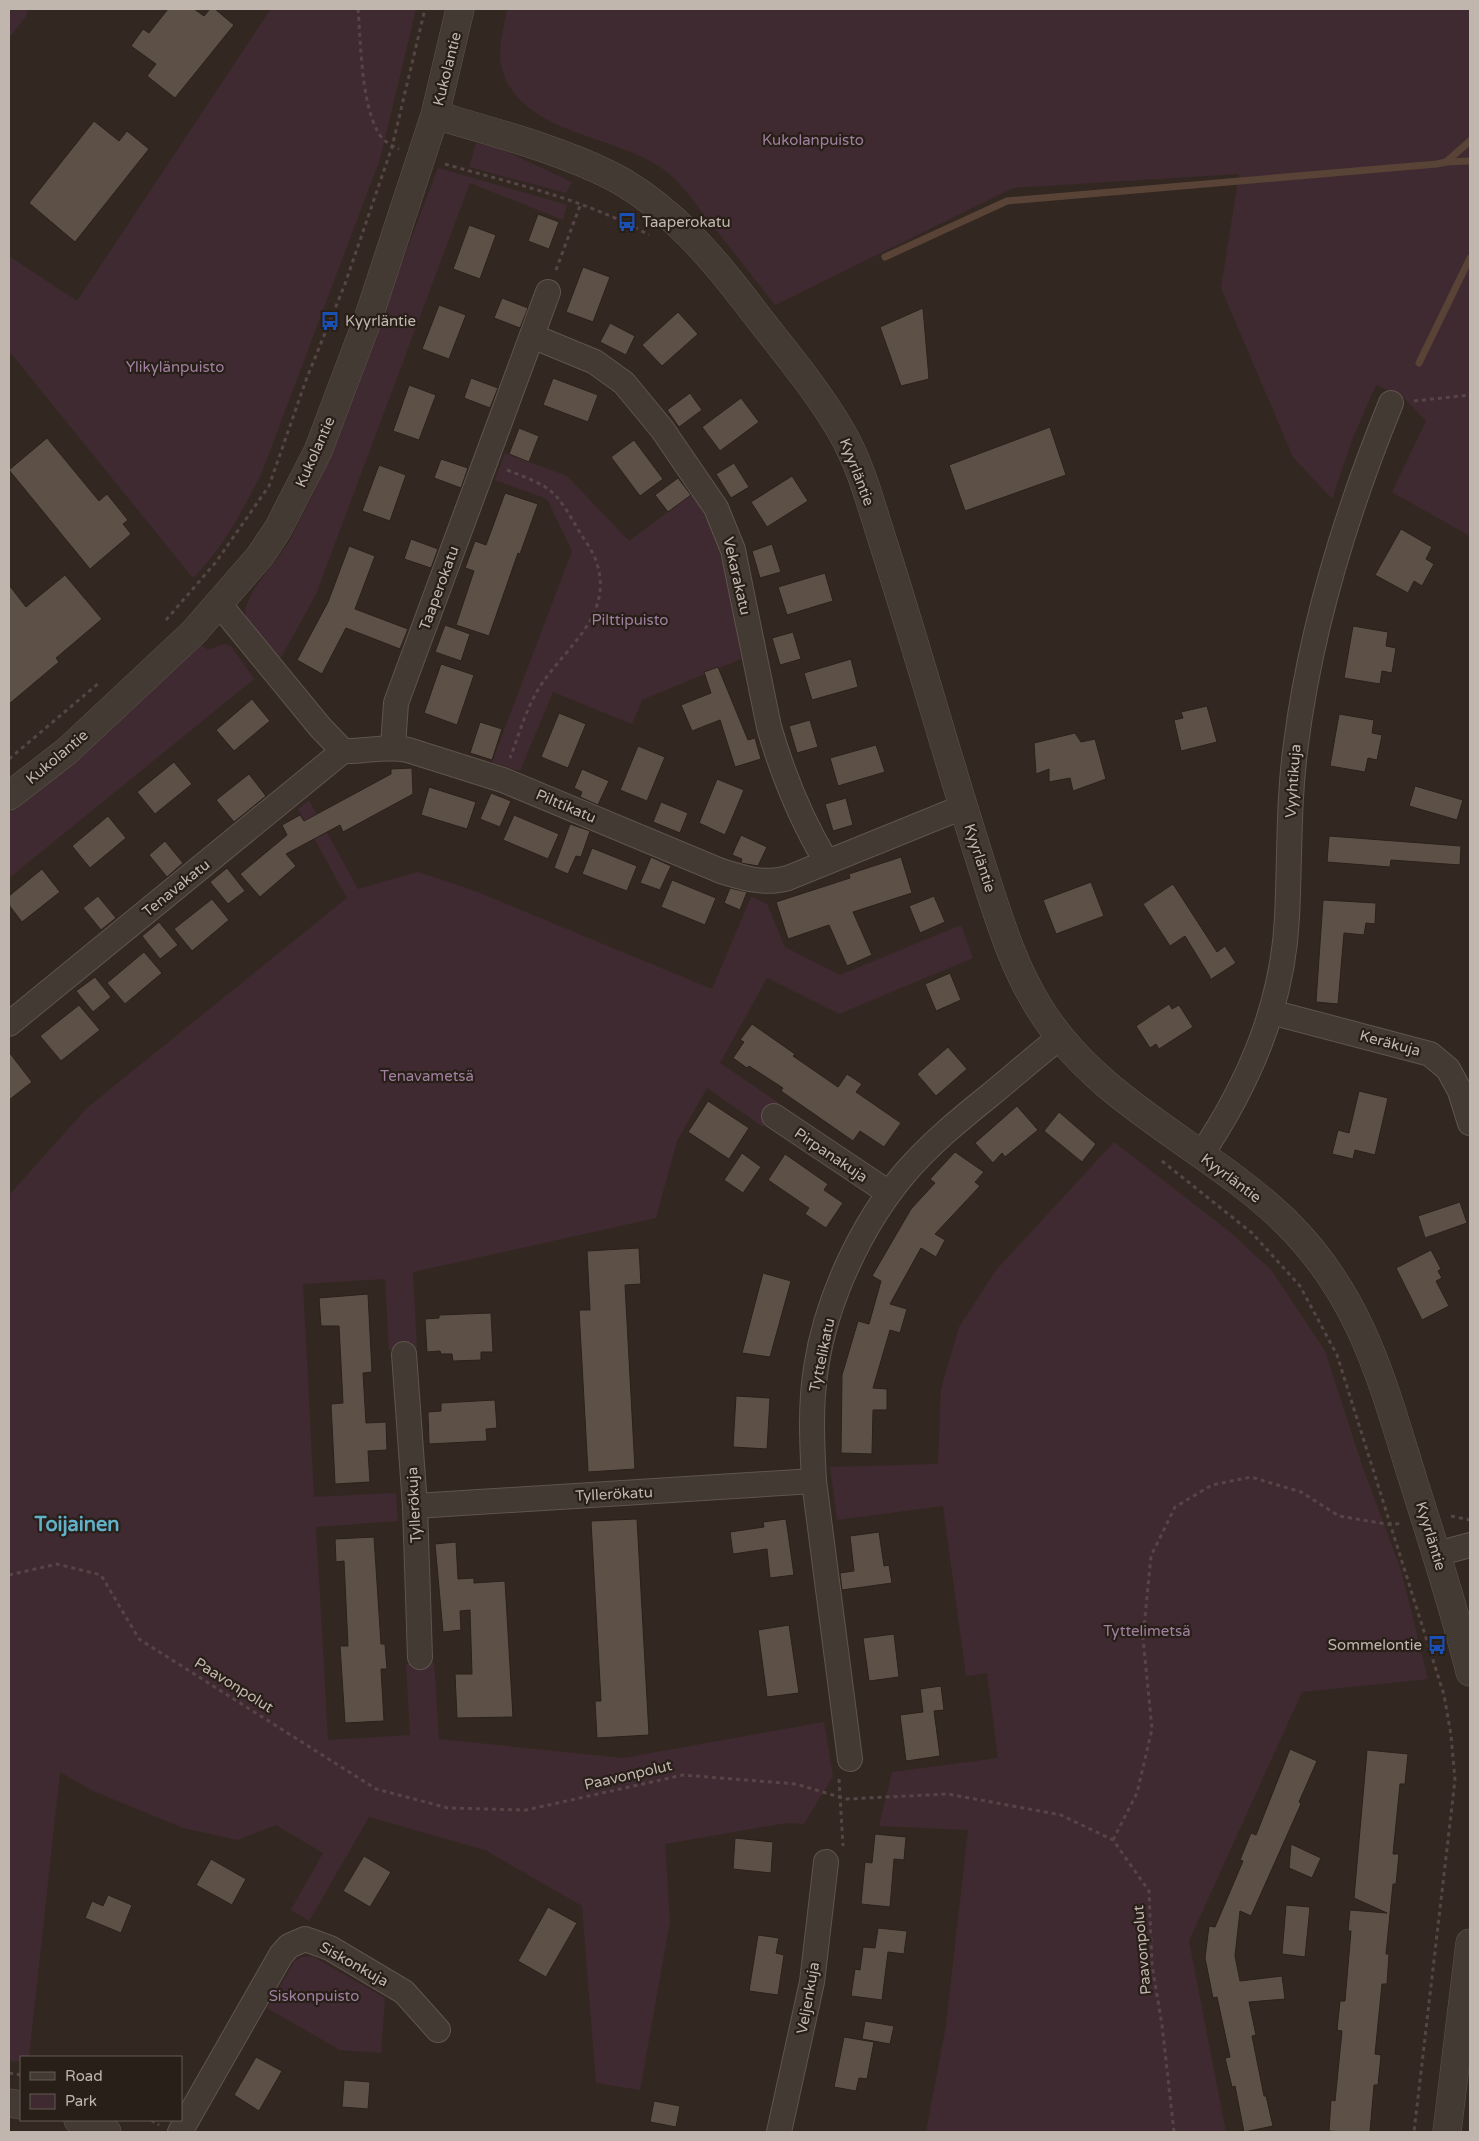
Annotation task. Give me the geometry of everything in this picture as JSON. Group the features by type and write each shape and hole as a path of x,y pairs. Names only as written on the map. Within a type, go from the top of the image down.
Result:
{"street":[{"name":"Kukolantie","path":"9,796 68,751 220,605 265,549 318,451 369,316 436,115 460,9"},
{"name":"Kyyrläntie","path":"436,115 574,160 617,179 643,194 677,222 704,251 772,336 820,399 842,432 854,458 888,557 963,807 1006,939 1037,1006 1059,1038 1125,1100 1201,1155 1283,1219 1326,1267 1340,1287 1372,1352 1437,1554 1470,1672"},
{"name":"Taaperokatu","path":"393,746 396,703 548,292"},
{"name":"Vekarakatu","path":"532,336 595,362 624,383 662,429 716,508 733,550 768,727 776,754 796,808 826,861"},
{"name":"Vyyhtikuja","path":"1201,1155 1244,1083 1271,1012 1280,973 1287,919 1288,859 1295,746 1312,648 1346,526 1366,465 1391,403"},
{"path":"220,605 332,742 343,751"},
{"name":"Pilttikatu","path":"343,751 360,752 393,746 503,780 721,871 745,879 778,881 963,807"},
{"name":"Tenavakatu","path":"9,1024 343,751"},
{"name":"Keräkuja","path":"1271,1012 1430,1054 1448,1069 1460,1092 1470,1123"},
{"name":"Tyttelikatu","path":"850,1759 814,1481 811,1438 816,1366 824,1333 833,1302 855,1248 871,1219 889,1193 925,1151 1059,1038"},
{"name":"Pirpanakuja","path":"774,1116 889,1193"},
{"name":"Tyllerökuja","path":"404,1354 414,1506 420,1657"},
{"name":"Tyllerökatu","path":"414,1506 814,1481"},
{"path":"1437,1554 1470,1545"},
{"name":"Veljenkuja","path":"779,2132 812,1982 826,1862"},
{"name":"Siskonkuja","path":"180,2132 282,1955 296,1942 306,1939 330,1948 404,1992 438,2030"},
{"path":"1447,2132 1470,1943"},
{"path":"80,2121 107,2132"}],"path":[{"path":"358,9 366,97 378,133 392,147 581,203 622,220 653,237"},
{"path":"160,628 216,562 269,486 306,380 345,284 392,147 425,9"},
{"path":"548,292 581,203"},
{"path":"1391,403 1470,395"},
{"path":"485,462 540,483 554,493 594,556 598,564 599,578 600,596 593,617 585,633 544,681 534,697 503,780"},
{"path":"9,759 104,679"},
{"path":"1159,1159 1252,1233 1300,1286 1337,1355 1432,1651 1448,1715 1454,1780 1414,2132"},
{"path":"1112,1840 1137,1793 1152,1729 1143,1638 1151,1556 1175,1507 1212,1485 1251,1478 1301,1492 1339,1516 1392,1525"},
{"path":"1445,1513 1470,1520"},
{"name":"Paavonpolut","path":"9,1575 57,1564 101,1575 139,1639 376,1789 448,1808 526,1810 683,1775 796,1784 846,1798 948,1794 1062,1815 1112,1840 1149,1891 1152,1965 1162,2025 1174,2132"},
{"path":"1413,1594 1420,1592"},
{"path":"1432,1651 1439,1649"}],"green space":[{"path":"9,9 27,9 27,15 9,38"},
{"name":"Ylikylänpuisto","path":"271,9 416,9 380,159 262,472 240,514 223,541 193,578 9,351 9,256 77,301"},
{"name":"Kukolanpuisto","path":"507,9 1470,9 1470,536 1392,492 1426,421 1404,398 1376,385 1352,440 1332,499 1293,457 1221,288 1239,174 1013,188 775,305 690,195 667,172 647,159 550,121 529,108 513,91 502,69 500,54"},
{"path":"476,143 501,149 572,182 566,193 469,167"},
{"path":"438,168 567,205 563,220 470,183 316,594 282,656 278,659 247,620 245,612 247,604 254,589 289,542 315,490"},
{"name":"Pilttipuisto","path":"505,453 567,476 629,541 692,494 712,533 726,574 741,659 642,700 632,724 553,692 520,771 492,762 572,551 547,499 495,480"},
{"path":"224,644 231,646 254,679 9,878 9,812 65,767 201,645 208,650"},
{"name":"Tenavametsä","path":"309,800 358,889 418,872 475,891 712,989 751,897 767,904 785,947 840,975 961,925 973,958 839,1014 767,978 720,1063 779,1103 763,1127 707,1088 677,1141 656,1218 413,1272 417,1349 389,1350 385,1279 303,1284 314,1497 396,1493 398,1521 316,1527 328,1740 410,1735 406,1664 434,1662 439,1739 623,1758 824,1722 833,1776 804,1824 786,1823 665,1844 670,1921 640,2090 596,2083 582,1906 485,1850 369,1817 309,1921 291,1910 323,1853 276,1825 238,1840 183,1828 91,1790 60,1772 29,2056 20,2056 20,2061 9,2062 9,1195 88,1107 347,898 298,809"},
{"name":"Tyttelimetsä","path":"1114,1142 1230,1232 1272,1271 1325,1351 1362,1465 1401,1570 1428,1679 1302,1692 1189,1941 1226,2132 926,2132 946,2026 968,1830 879,1826 892,1772 998,1758 987,1673 966,1676 943,1506 837,1520 830,1467 938,1464 941,1389 959,1327 997,1269"},
{"name":"Siskonpuisto","path":"312,1956 385,1998 381,2053 340,2050 267,2008 295,1961 302,1957"}],"building":[{"path":"168,9 194,9 204,16 210,9 215,9 234,25 175,98 147,76 156,64 131,46 143,29 149,33"},
{"path":"94,121 119,141 127,131 149,149 75,242 29,203"},
{"path":"538,214 559,222 549,249 528,241"},
{"path":"469,225 496,235 480,279 453,269"},
{"path":"583,267 610,277 593,322 566,312"},
{"path":"502,298 528,308 520,328 494,318"},
{"path":"439,305 466,315 449,359 422,349"},
{"path":"923,308 929,379 901,386 880,327"},
{"path":"678,312 698,334 662,366 642,345"},
{"path":"610,323 635,336 626,355 600,342"},
{"path":"471,378 498,388 490,408 464,398"},
{"path":"553,378 598,395 588,422 543,405"},
{"path":"409,385 436,395 419,440 393,431"},
{"path":"690,393 702,410 679,427 667,410"},
{"path":"741,398 759,422 720,451 702,427"},
{"path":"1050,427 1066,475 965,511 949,465"},
{"path":"519,428 539,436 529,462 509,454"},
{"path":"47,438 99,501 107,494 128,520 123,524 131,534 90,569 9,470"},
{"path":"634,440 663,479 640,496 611,457"},
{"path":"441,459 468,468 461,488 434,478"},
{"path":"734,463 749,487 731,498 716,474"},
{"path":"379,465 406,475 390,521 362,511"},
{"path":"792,476 808,501 767,527 751,502"},
{"path":"678,478 691,495 668,512 655,495"},
{"path":"505,493 538,504 520,554 518,553 489,636 456,625 474,571 465,568 475,541 486,545"},
{"path":"1401,529 1432,547 1426,559 1434,564 1422,586 1414,581 1408,593 1375,575"},
{"path":"411,539 438,549 431,568 404,559"},
{"path":"772,544 781,572 760,578 752,551"},
{"path":"349,546 375,556 355,609 408,629 400,649 346,628 322,674 297,660 328,602"},
{"path":"825,573 833,601 787,615 778,587"},
{"path":"65,575 102,619 56,658 59,662 9,704 9,585 26,607"},
{"path":"445,625 470,634 461,661 435,652"},
{"path":"1353,626 1388,632 1386,646 1396,648 1392,673 1382,671 1380,684 1344,678"},
{"path":"793,632 801,659 780,665 772,638"},
{"path":"851,659 858,687 812,700 804,673"},
{"path":"441,664 474,675 457,725 424,713"},
{"path":"718,667 748,740 755,738 761,759 735,767 720,720 692,731 681,705 711,693 704,672"},
{"path":"252,699 270,721 234,751 216,730"},
{"path":"1207,706 1217,742 1181,751 1174,720 1183,718 1181,712"},
{"path":"559,713 586,724 568,768 541,757"},
{"path":"1339,714 1374,720 1372,733 1382,735 1377,760 1368,758 1365,772 1330,766"},
{"path":"810,720 818,747 797,753 789,726"},
{"path":"480,722 502,729 492,760 470,753"},
{"path":"1075,733 1081,742 1095,739 1106,779 1073,791 1070,778 1049,782 1049,769 1036,774 1034,743"},
{"path":"876,745 885,772 838,786 830,758"},
{"path":"638,746 665,757 647,801 620,790"},
{"path":"174,762 192,784 155,814 137,792"},
{"path":"412,768 413,794 343,832 340,825 286,854 296,866 260,897 240,874 287,835 282,825 300,815 304,821 391,774 391,769"},
{"path":"582,769 609,781 598,805 580,797 582,792 574,788"},
{"path":"249,774 266,796 234,822 216,800"},
{"path":"717,779 744,790 725,835 699,823"},
{"path":"1415,786 1463,800 1457,820 1409,806"},
{"path":"429,787 476,802 467,829 421,815"},
{"path":"491,793 511,801 500,827 480,819"},
{"path":"846,798 853,825 833,831 825,804"},
{"path":"661,802 688,813 680,833 653,822"},
{"path":"514,815 559,834 548,859 503,840"},
{"path":"108,816 126,838 90,868 72,846"},
{"path":"570,824 590,831 581,857 576,856 568,874 554,868"},
{"path":"741,835 767,847 758,866 741,863 742,859 732,855"},
{"path":"1329,836 1461,846 1460,865 1391,860 1390,867 1327,862"},
{"path":"165,841 183,863 167,877 149,855"},
{"path":"592,848 637,866 627,891 582,874"},
{"path":"651,857 671,866 660,890 640,883"},
{"path":"901,857 912,893 853,912 872,955 847,966 829,925 788,939 776,902 850,878 849,874"},
{"path":"227,868 245,891 228,904 210,882"},
{"path":"42,869 60,892 22,922 9,905 9,896"},
{"path":"672,880 716,898 705,925 661,907"},
{"path":"1091,882 1104,916 1056,934 1043,900"},
{"path":"1173,884 1217,952 1225,946 1236,963 1210,980 1185,936 1170,946 1143,904"},
{"path":"730,888 747,892 740,910 724,903"},
{"path":"98,896 116,918 101,930 83,908"},
{"path":"934,896 945,922 920,933 909,906"},
{"path":"212,899 229,920 192,951 174,929"},
{"path":"1323,900 1376,903 1375,924 1366,923 1364,935 1344,933 1338,1004 1316,1002"},
{"path":"159,922 178,945 160,959 142,936"},
{"path":"144,952 162,973 125,1004 107,983"},
{"path":"950,973 961,1000 936,1011 925,984"},
{"path":"95,977 111,997 93,1012 76,991"},
{"path":"1169,1004 1172,1009 1179,1005 1193,1027 1159,1049 1156,1044 1150,1048 1136,1026"},
{"path":"79,1005 100,1030 61,1061 40,1036"},
{"path":"752,1024 795,1054 793,1056 838,1087 847,1074 862,1084 856,1092 901,1123 884,1147 860,1131 853,1141 781,1091 783,1088 733,1058 744,1042 740,1040"},
{"path":"948,1047 967,1069 936,1096 917,1074"},
{"path":"9,1052 32,1082 9,1100"},
{"path":"1359,1091 1388,1098 1375,1155 1355,1150 1353,1159 1332,1154 1338,1130 1349,1133"},
{"path":"708,1101 749,1128 729,1159 688,1132"},
{"path":"1017,1106 1038,1130 1005,1157 1002,1153 993,1163 975,1143"},
{"path":"1059,1112 1096,1144 1082,1162 1044,1131"},
{"path":"955,1152 984,1172 975,1182 980,1186 935,1234 945,1240 936,1257 921,1248 890,1304 907,1309 900,1333 890,1330 873,1388 887,1389 887,1410 873,1410 872,1454 841,1453 842,1375 858,1321 869,1324 881,1281 872,1276 911,1209 935,1183 930,1179"},
{"path":"742,1153 761,1167 743,1193 724,1180"},
{"path":"785,1154 828,1184 824,1190 843,1203 826,1228 805,1214 809,1208 768,1180"},
{"path":"1460,1202 1467,1223 1425,1238 1418,1216"},
{"path":"639,1248 641,1284 625,1285 635,1469 588,1472 579,1310 590,1310 587,1251"},
{"path":"1431,1250 1441,1269 1438,1271 1442,1278 1436,1281 1449,1306 1422,1320 1396,1268"},
{"path":"763,1273 791,1281 770,1357 742,1353"},
{"path":"368,1294 372,1372 363,1373 366,1423 386,1422 387,1450 368,1451 370,1482 335,1484 331,1404 343,1403 339,1326 321,1326 319,1298"},
{"path":"491,1313 493,1352 481,1352 481,1360 453,1361 452,1354 441,1354 440,1351 427,1352 425,1319 439,1318 439,1315"},
{"path":"736,1396 770,1398 767,1449 733,1447"},
{"path":"495,1400 497,1428 486,1429 487,1441 429,1444 428,1412 441,1411 441,1403"},
{"path":"637,1519 649,1735 597,1738 595,1701 601,1701 591,1521"},
{"path":"786,1519 794,1575 770,1578 767,1549 733,1554 730,1532 764,1527 763,1522"},
{"path":"879,1532 884,1566 889,1565 892,1583 842,1590 840,1573 854,1571 850,1536"},
{"path":"374,1537 381,1644 385,1644 387,1669 381,1669 384,1721 345,1723 340,1646 348,1646 344,1561 336,1562 335,1539"},
{"path":"456,1542 458,1579 474,1578 474,1583 505,1581 513,1717 457,1718 455,1674 472,1674 470,1610 460,1611 461,1630 443,1632 435,1544"},
{"path":"789,1625 799,1693 767,1697 758,1630"},
{"path":"894,1634 899,1677 869,1681 863,1638"},
{"path":"941,1686 944,1710 934,1711 940,1756 906,1761 900,1715 923,1712 920,1689"},
{"path":"1290,1749 1317,1761 1299,1802 1301,1804 1251,1916 1240,1911 1235,1956 1240,1981 1282,1976 1285,1999 1249,2002 1256,2035 1252,2036 1264,2096 1266,2096 1273,2126 1244,2132 1235,2086 1232,2087 1225,2058 1230,2057 1217,1997 1213,1998 1205,1958 1209,1926 1215,1927 1243,1861 1240,1860 1251,1833 1256,1835"},
{"path":"1367,1750 1408,1754 1405,1784 1400,1784 1393,1854 1399,1854 1396,1884 1393,1884 1386,1954 1389,1954 1387,1984 1382,1984 1375,2054 1381,2055 1378,2085 1374,2085 1370,2132 1329,2131 1331,2100 1335,2101 1342,2031 1337,2030 1340,2001 1345,2001 1351,1931 1348,1931 1350,1910 1387,1913 1354,1898"},
{"path":"875,1834 906,1837 904,1860 894,1859 890,1907 861,1904 865,1862 872,1863"},
{"path":"735,1838 773,1842 771,1873 733,1869"},
{"path":"1291,1844 1321,1858 1312,1878 1289,1868"},
{"path":"364,1856 391,1872 370,1907 343,1891"},
{"path":"211,1859 246,1879 232,1905 196,1885"},
{"path":"108,1895 132,1905 121,1933 85,1918 92,1901 103,1906"},
{"path":"1286,1905 1310,1907 1305,1957 1282,1954"},
{"path":"548,1907 577,1923 546,1977 518,1961"},
{"path":"878,1928 907,1931 904,1954 888,1952 882,2000 851,1996 855,1969 860,1970 863,1947 875,1948"},
{"path":"758,1935 779,1938 776,1953 784,1955 778,1995 749,1991"},
{"path":"865,2021 894,2026 890,2044 862,2039"},
{"path":"844,2037 874,2042 867,2079 859,2078 856,2091 834,2087"},
{"path":"256,2057 282,2071 259,2111 234,2095"},
{"path":"344,2080 370,2082 368,2109 342,2107"},
{"path":"654,2101 680,2106 676,2127 650,2122"}],"waterway":[{"path":"885,257 1007,201 1437,164 1446,162 1470,141"},
{"path":"1446,162 1470,161"},
{"path":"1419,363 1470,258"}],"place":[{"name":"Taaperokatu","path":"627,222"},
{"name":"Kyyrläntie","path":"330,321"},
{"name":"Sommelontie","path":"1437,1645"}],"district":[{"name":"Toijainen","path":"77,1525"}]}
